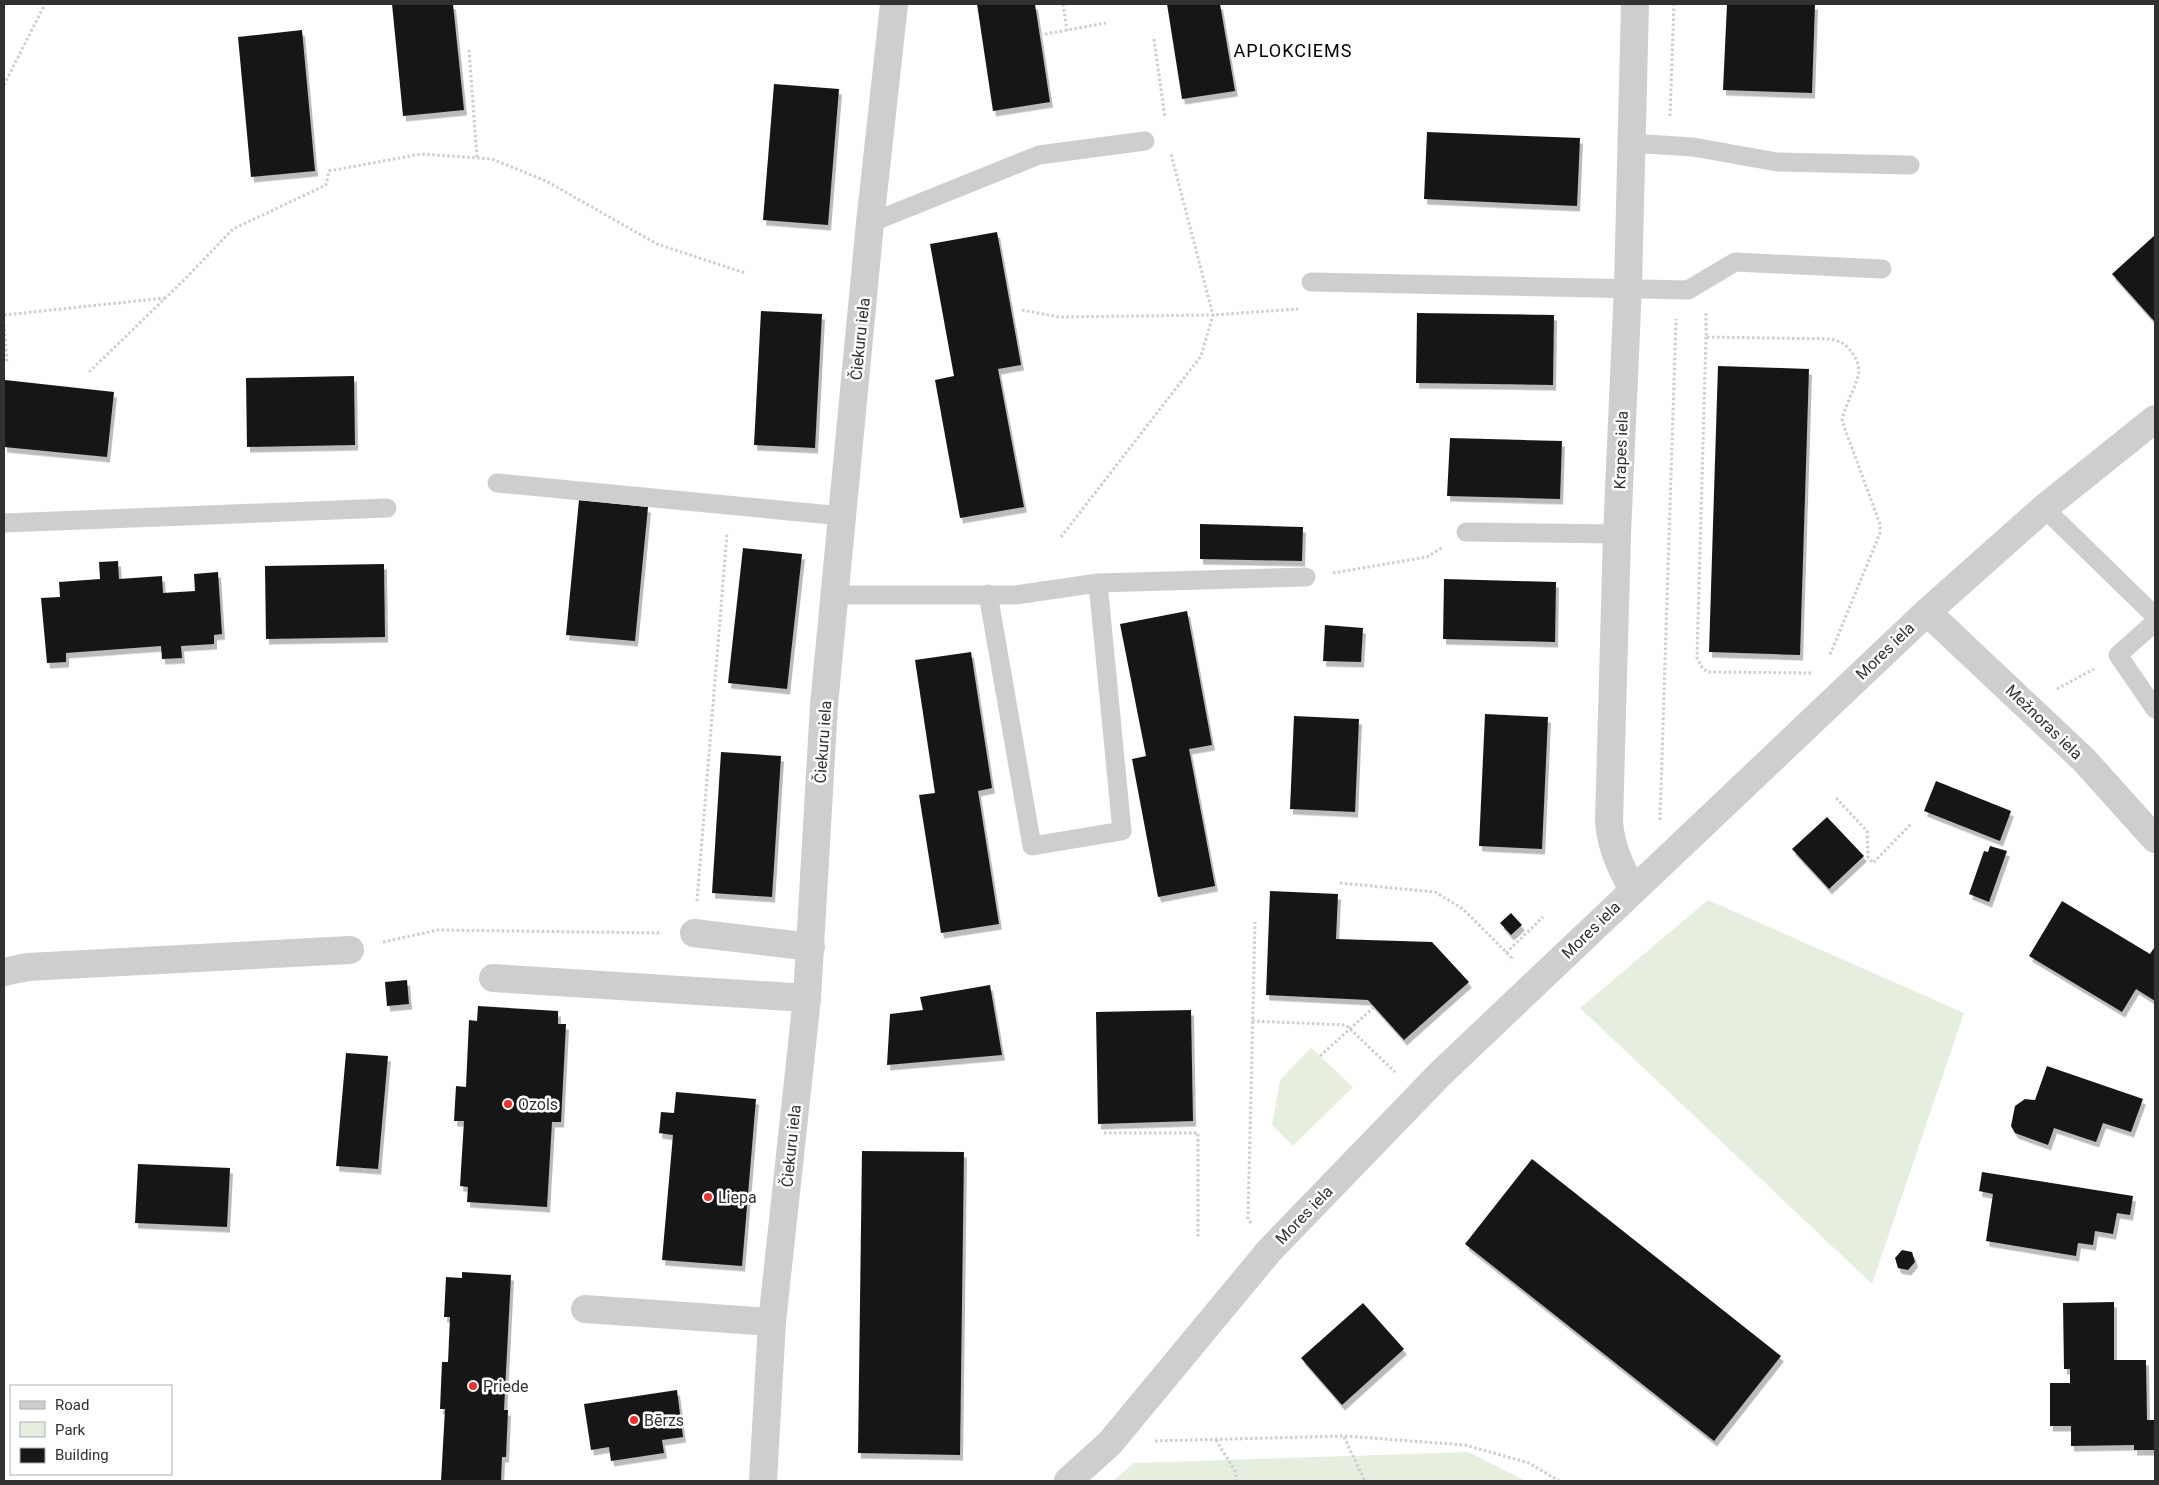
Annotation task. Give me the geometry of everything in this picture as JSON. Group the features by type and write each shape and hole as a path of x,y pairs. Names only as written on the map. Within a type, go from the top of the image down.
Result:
{"street":[{"name":"Čiekuru iela","path":"762,1481 772,1322 807,998 824,705 870,223 894,4"},
{"name":"Krapes iela","path":"1635,4 1630,142 1628,287 1617,534 1609,822 1610,840 1617,862 1643,881"},
{"name":"Mores iela","path":"1068,1481 1110,1443 1269,1251 1440,1074 1927,612 2044,508 2155,420"},
{"name":"Mežnoras iela","path":"1927,612 2084,760 2155,839"},
{"path":"694,933 811,947"},
{"path":"4,972 27,967 350,950"},
{"path":"493,978 807,998"},
{"path":"585,1309 772,1322"}],"lane":[{"path":"870,223 1039,155 1145,141"},
{"path":"1630,142 1693,147 1776,162 1910,165"},
{"path":"1310,282 1628,287 1688,290 1735,262 1882,268"},
{"path":"497,483 842,516"},
{"path":"4,523 387,508"},
{"path":"2044,508 2155,616"},
{"path":"1466,532 1617,534"},
{"path":"836,595 1015,595 1098,583 1306,577"},
{"path":"988,594 1032,846 1122,831 1098,583"},
{"path":"2155,622 2118,655 2155,709"}],"path":[{"path":"4,85 45,4"},
{"path":"1063,4 1067,31"},
{"path":"1670,145 1674,4"},
{"path":"1040,34 1106,23"},
{"path":"1154,39 1165,121"},
{"path":"469,50 477,157"},
{"path":"1061,537 1201,356 1213,315 1170,148"},
{"path":"89,372 233,229 326,185 329,171 421,154 492,159 546,181 657,244 745,273"},
{"path":"1706,279 1697,658 1703,669 1709,672 1808,674 1818,672"},
{"path":"1022,310 1059,316 1213,315 1300,308 1310,282"},
{"path":"1643,881 1660,818 1677,325 1666,289"},
{"path":"4,316 165,298"},
{"path":"4,324 7,363"},
{"path":"1706,337 1830,339 1842,342 1853,354 1858,367 1859,374 1842,421 1880,524 1880,533 1827,661"},
{"path":"350,950 438,930 694,933 729,505"},
{"path":"1306,577 1427,557 1466,532"},
{"path":"2027,706 2118,655"},
{"path":"1836,798 1867,831 1868,857 1873,863 1912,822"},
{"path":"1340,883 1435,892 1463,909 1512,958 1505,965"},
{"path":"1506,952 1543,917"},
{"path":"1255,922 1248,1218 1269,1251"},
{"path":"1320,1056 1374,1007"},
{"path":"1252,1021 1346,1025 1397,1074"},
{"path":"1104,1133 1198,1133 1198,1237"},
{"path":"1110,1443 1344,1436 1465,1445 1529,1463 1558,1481"},
{"path":"1344,1436 1365,1481"},
{"path":"1216,1440 1234,1471 1237,1481"}],"green space":[{"path":"1708,900 1964,1013 1872,1284 1580,1008"},
{"path":"1311,1048 1353,1087 1293,1146 1272,1125 1280,1080"},
{"path":"1468,1452 1526,1481 1113,1481 1134,1463"}],"building":[{"path":"392,4 453,4 464,110 403,116"},
{"path":"977,4 1035,4 1050,102 993,111"},
{"path":"1167,4 1220,4 1235,91 1182,99"},
{"path":"1727,4 1815,4 1812,93 1723,90"},
{"path":"302,30 315,171 251,177 238,37"},
{"path":"774,84 839,89 828,225 763,220"},
{"path":"1427,132 1580,138 1577,206 1424,199"},
{"path":"997,232 1021,365 998,369 1024,507 960,518 935,380 954,376 930,244"},
{"path":"2155,235 2155,322 2112,274"},
{"path":"761,311 822,314 815,448 754,445"},
{"path":"1417,313 1554,315 1553,385 1416,383"},
{"path":"1718,366 1809,369 1800,655 1709,652"},
{"path":"354,376 355,445 247,447 246,378"},
{"path":"5,380 114,392 107,457 4,447"},
{"path":"1450,438 1562,441 1560,499 1447,496"},
{"path":"579,500 648,507 635,641 566,635"},
{"path":"1200,524 1303,527 1302,561 1200,559"},
{"path":"743,548 802,554 787,689 728,683"},
{"path":"118,561 119,579 162,576 163,593 195,591 194,574 218,572 222,634 214,635 214,644 181,646 182,658 162,659 161,646 66,653 66,662 47,663 41,598 60,597 59,582 100,579 99,562"},
{"path":"384,564 385,637 266,639 265,566"},
{"path":"1444,579 1556,582 1555,642 1443,639"},
{"path":"1187,611 1212,745 1189,749 1215,886 1158,897 1132,759 1146,756 1120,624"},
{"path":"1325,625 1363,628 1361,662 1323,661"},
{"path":"971,652 992,788 978,791 999,924 941,933 919,795 935,793 915,660"},
{"path":"1485,714 1548,717 1542,849 1479,846"},
{"path":"1294,716 1359,719 1355,812 1290,809"},
{"path":"721,752 781,756 772,897 712,893"},
{"path":"1936,781 2011,811 2000,841 1924,811"},
{"path":"1827,817 1864,856 1829,889 1792,849"},
{"path":"1990,846 2007,851 1989,902 1969,894 1984,851 1988,852"},
{"path":"1270,891 1338,894 1336,939 1432,942 1469,982 1404,1040 1368,1000 1266,995"},
{"path":"2062,901 2150,954 2155,948 2155,1001 2136,989 2122,1012 2029,956"},
{"path":"1511,913 1522,925 1511,935 1500,923"},
{"path":"407,980 409,1004 387,1006 385,982"},
{"path":"990,985 1002,1055 887,1065 890,1014 923,1010 920,997"},
{"name":"Ozols","path":"478,1006 558,1011 558,1024 566,1024 561,1122 552,1122 547,1207 467,1202 468,1187 460,1186 464,1121 454,1121 456,1086 466,1087 469,1020 477,1021"},
{"path":"1191,1010 1193,1121 1098,1124 1096,1012"},
{"path":"346,1053 388,1056 378,1169 336,1166"},
{"path":"2047,1066 2143,1099 2131,1132 2103,1123 2096,1142 2054,1128 2048,1145 2015,1133 2011,1126 2015,1106 2025,1099 2035,1100"},
{"name":"Liepa","path":"676,1092 756,1099 742,1266 662,1260 673,1135 659,1133 661,1112 674,1113"},
{"path":"862,1151 964,1152 960,1455 858,1453"},
{"path":"1532,1159 1781,1356 1714,1441 1465,1244"},
{"path":"138,1164 230,1168 227,1227 135,1223"},
{"path":"1982,1172 2133,1196 2130,1215 2117,1213 2113,1234 2095,1231 2093,1245 2078,1243 2076,1256 1986,1241 1993,1194 1979,1191"},
{"path":"1902,1250 1912,1252 1915,1262 1908,1270 1898,1268 1895,1258"},
{"name":"Priede","path":"462,1272 511,1275 504,1410 508,1410 506,1457 502,1457 501,1481 441,1481 445,1409 440,1409 442,1362 448,1362 450,1317 444,1317 446,1277 462,1278"},
{"path":"2114,1302 2114,1360 2146,1360 2147,1420 2155,1420 2155,1450 2134,1450 2134,1445 2071,1446 2071,1426 2050,1426 2050,1383 2070,1383 2070,1369 2064,1369 2063,1303"},
{"path":"1363,1303 1404,1349 1342,1405 1301,1358"},
{"name":"Bērzs","path":"677,1390 683,1437 662,1440 664,1453 611,1461 609,1447 591,1450 584,1404"}],"place":[{"name":"Ozols","path":"508,1104"},
{"name":"Liepa","path":"708,1197"},
{"name":"Priede","path":"473,1386"},
{"name":"Bērzs","path":"634,1420"}],"district":[{"name":"APLOKCIEMS","path":"1293,50"}]}
